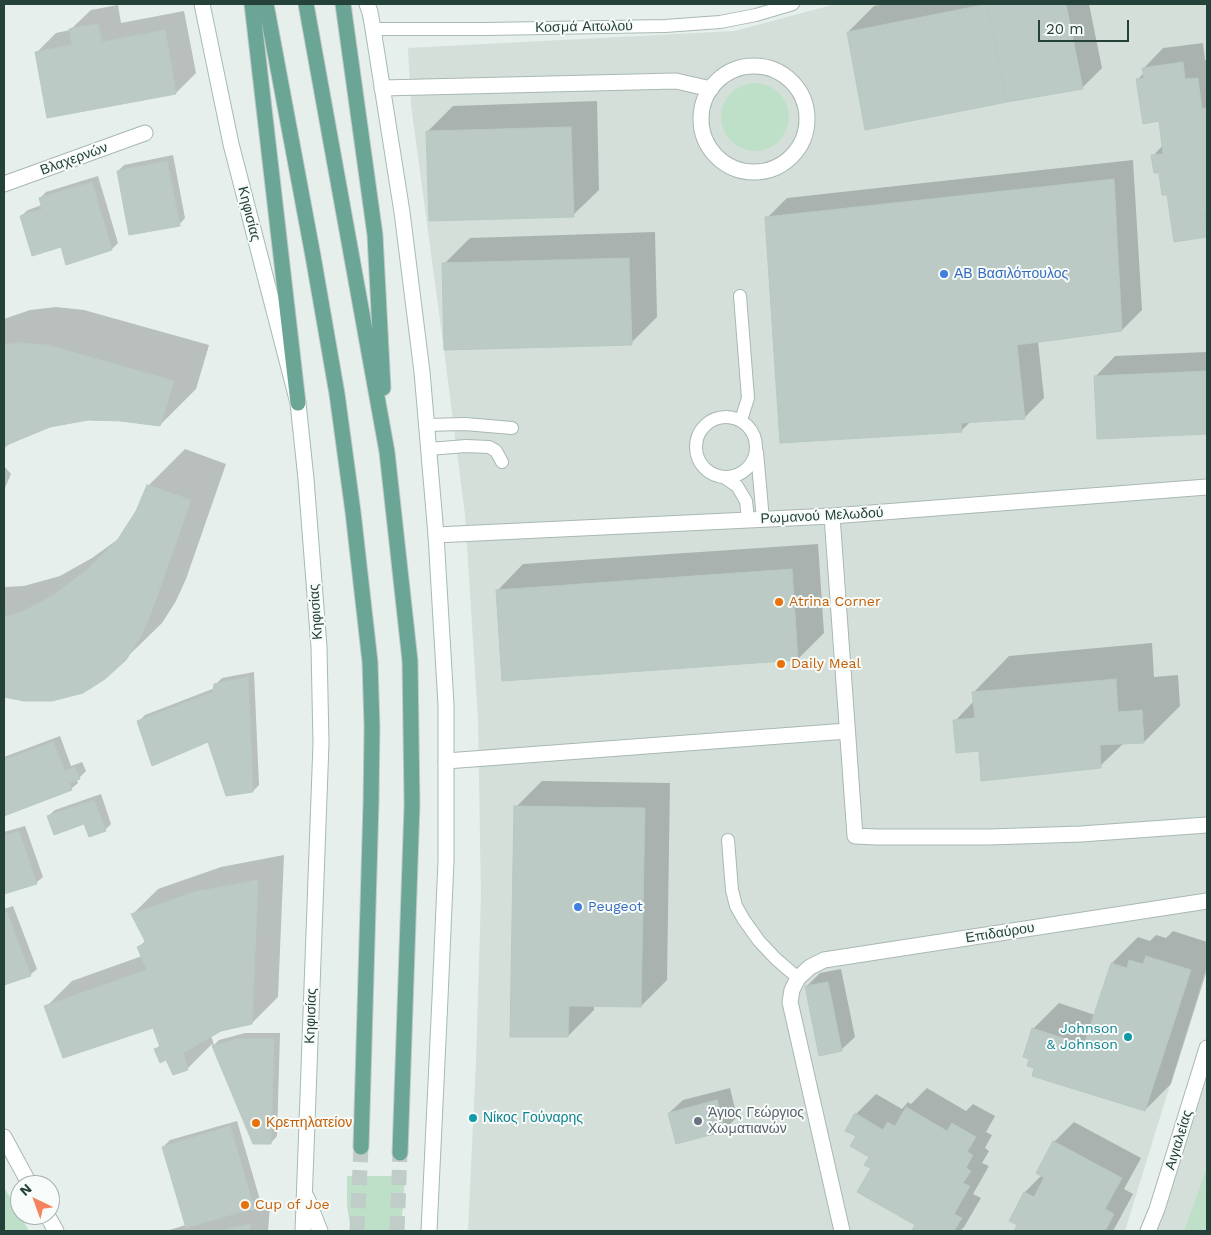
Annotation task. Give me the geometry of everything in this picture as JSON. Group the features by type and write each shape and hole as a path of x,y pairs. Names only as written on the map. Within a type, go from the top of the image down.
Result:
{"main road":[{"path":"252,4 298,403"},
{"path":"266,4 314,256 337,394 370,662 372,727 371,803 361,1147"},
{"path":"306,4 387,452"},
{"path":"343,4 376,235 387,452 410,661 411,814 400,1153"}],"street":[{"name":"Κηφισίας","path":"202,4 231,144 298,403 313,564 319,647 321,742 303,1231"},
{"path":"367,4 373,29 402,212 422,372 436,535 446,705 446,861 429,1231"},
{"path":"761,66 779,71 794,83 804,98 808,115 806,133 798,150 786,162 763,172 754,173 738,170 723,163 711,150 703,136 701,119 704,102 711,89 726,74 743,67 761,66"},
{"path":"382,88 676,82 711,89"},
{"name":"Βλαχερνών","path":"4,184 145,133"},
{"name":"Ρωμανού Μελωδού","path":"436,535 832,516 1207,487"},
{"path":"832,516 855,836 878,838 989,838 1207,825"},
{"path":"446,761 847,731"},
{"name":"Επιδαύρου","path":"798,978 810,967 824,960 1207,902"},
{"path":"798,978 792,990 790,1002 842,1231"},
{"name":"Αιγιαλείας","path":"1148,1231 1157,1209 1207,1048"},
{"path":"4,1137 25,1175"},
{"path":"305,1192 320,1231"}],"lane":[{"name":"Κοσμά Αιτωλού","path":"373,29 665,26 720,22 756,15 793,4"},
{"path":"740,296 748,398 741,420"},
{"path":"730,417 741,420 750,428 755,438 756,520 738,486 724,477 712,474 703,466 697,456 696,444 700,432 708,423 718,418 730,417"},
{"path":"426,425 465,424 512,428"},
{"path":"429,449 466,446 489,447 496,450 502,462"},
{"path":"724,477 735,476 746,470 753,461 756,450"},
{"path":"728,840 732,890 736,906 759,941 798,978"}],"shaded area":[{"path":"836,4 1207,4 1207,965 1125,1231 468,1231 481,896 478,719 465,515 411,105 408,48 734,31"},
{"path":"1207,1075 1207,1231 1157,1231"}],"green space":[{"path":"755,83 768,86 779,93 786,104 789,117 786,130 779,141 768,148 755,151 742,148 731,141 724,130 721,117 724,104 731,93 742,86"},
{"path":"1207,1167 1207,1231 1184,1231 1198,1193"},
{"path":"347,1176 405,1176 400,1231 351,1231 347,1205"},
{"path":"4,1187 10,1198 10,1225 26,1225 29,1231 4,1231"}],"building":[{"path":"987,4 1007,102 865,130 847,32"},
{"path":"987,4 1066,4 1083,89 1007,102"},
{"path":"98,24 102,42 165,30 176,94 47,118 35,52 72,45 69,29"},
{"path":"1183,62 1185,79 1198,78 1202,109 1207,108 1207,211 1205,212 1207,237 1174,242 1167,195 1162,195 1159,173 1154,173 1151,155 1163,154 1159,121 1143,124 1136,79 1144,78 1142,68"},
{"path":"571,127 574,217 429,221 426,131"},
{"path":"167,161 180,226 129,235 117,171"},
{"name":"ΑΒ Βασιλόπουλος","path":"1114,179 1122,331 1017,345 1025,419 961,423 962,432 780,443 765,217"},
{"path":"92,182 112,250 66,265 61,247 32,256 20,216 42,209 39,198"},
{"path":"629,258 632,345 444,350 442,263"},
{"path":"19,343 47,345 174,381 160,426 121,421 88,420 50,427 9,444 4,448 4,345"},
{"path":"1207,371 1207,434 1097,439 1094,376"},
{"path":"147,485 191,500 150,616 140,638 126,660 105,679 83,693 52,701 24,701 4,697 4,617 22,612 55,594 89,568 118,539 136,511"},
{"path":"792,569 798,660 502,681 496,590"},
{"path":"248,677 253,792 226,796 208,742 152,766 137,721 213,692 214,684"},
{"path":"1116,679 1118,712 1142,710 1144,743 1100,745 1101,768 981,781 979,751 956,753 953,720 975,718 972,692"},
{"path":"53,742 65,771 75,767 80,779 69,783 72,790 4,816 4,760"},
{"path":"94,800 106,831 89,837 84,824 54,835 47,816"},
{"name":"Peugeot","path":"514,806 645,808 641,1007 569,1006 568,1037 510,1037"},
{"path":"19,831 37,884 4,894 4,836"},
{"path":"258,880 252,1024 221,1031 183,1053 188,1070 173,1075 166,1060 160,1063 154,1049 160,1047 153,1028 63,1058 44,1006 147,970 137,947 146,943 131,914 194,892"},
{"path":"7,912 31,976 4,985 4,913"},
{"name":"Johnson & Johnson","path":"1146,956 1191,970 1145,1111 1032,1076 1034,1068 1027,1066 1029,1059 1023,1057 1032,1028 1084,1045 1111,963 1127,968 1129,960 1143,964"},
{"path":"828,982 842,1051 819,1056 805,986"},
{"path":"237,1039 274,1039 271,1144 253,1144 212,1046"},
{"path":"717,1100 725,1131 676,1144 668,1113"},
{"path":"906,1107 947,1131 952,1123 976,1137 967,1152 973,1155 966,1168 971,1171 963,1183 970,1186 954,1214 962,1218 954,1231 914,1231 912,1230 915,1225 857,1192 871,1168 864,1165 869,1157 850,1146 856,1136 845,1131 855,1113 883,1130 887,1122 895,1126"},
{"path":"230,1126 254,1208 186,1228 162,1147"},
{"path":"1053,1141 1122,1178 1105,1209 1114,1214 1105,1231 1014,1231 1017,1225 1009,1221 1024,1192 1034,1197 1044,1178 1036,1173"},
{"path":"250,1224 250,1231 219,1231"}],"tunnel":[{"path":"357,1231 361,1147"},
{"path":"397,1231 400,1153"}],"place":[{"name":"ΑΒ Βασιλόπουλος","path":"944,274"},
{"name":"Atrina Corner","path":"779,602"},
{"name":"Daily Meal","path":"781,664"},
{"name":"Peugeot","path":"578,907"},
{"name":"Johnson & Johnson","path":"1128,1037"},
{"name":"Νίκος Γούναρης","path":"473,1118"},
{"name":"Άγιος Γεώργιος Χωματιανών","path":"698,1121"},
{"name":"Κρεπηλατείον","path":"256,1123"},
{"name":"Cup of Joe","path":"245,1205"}]}
